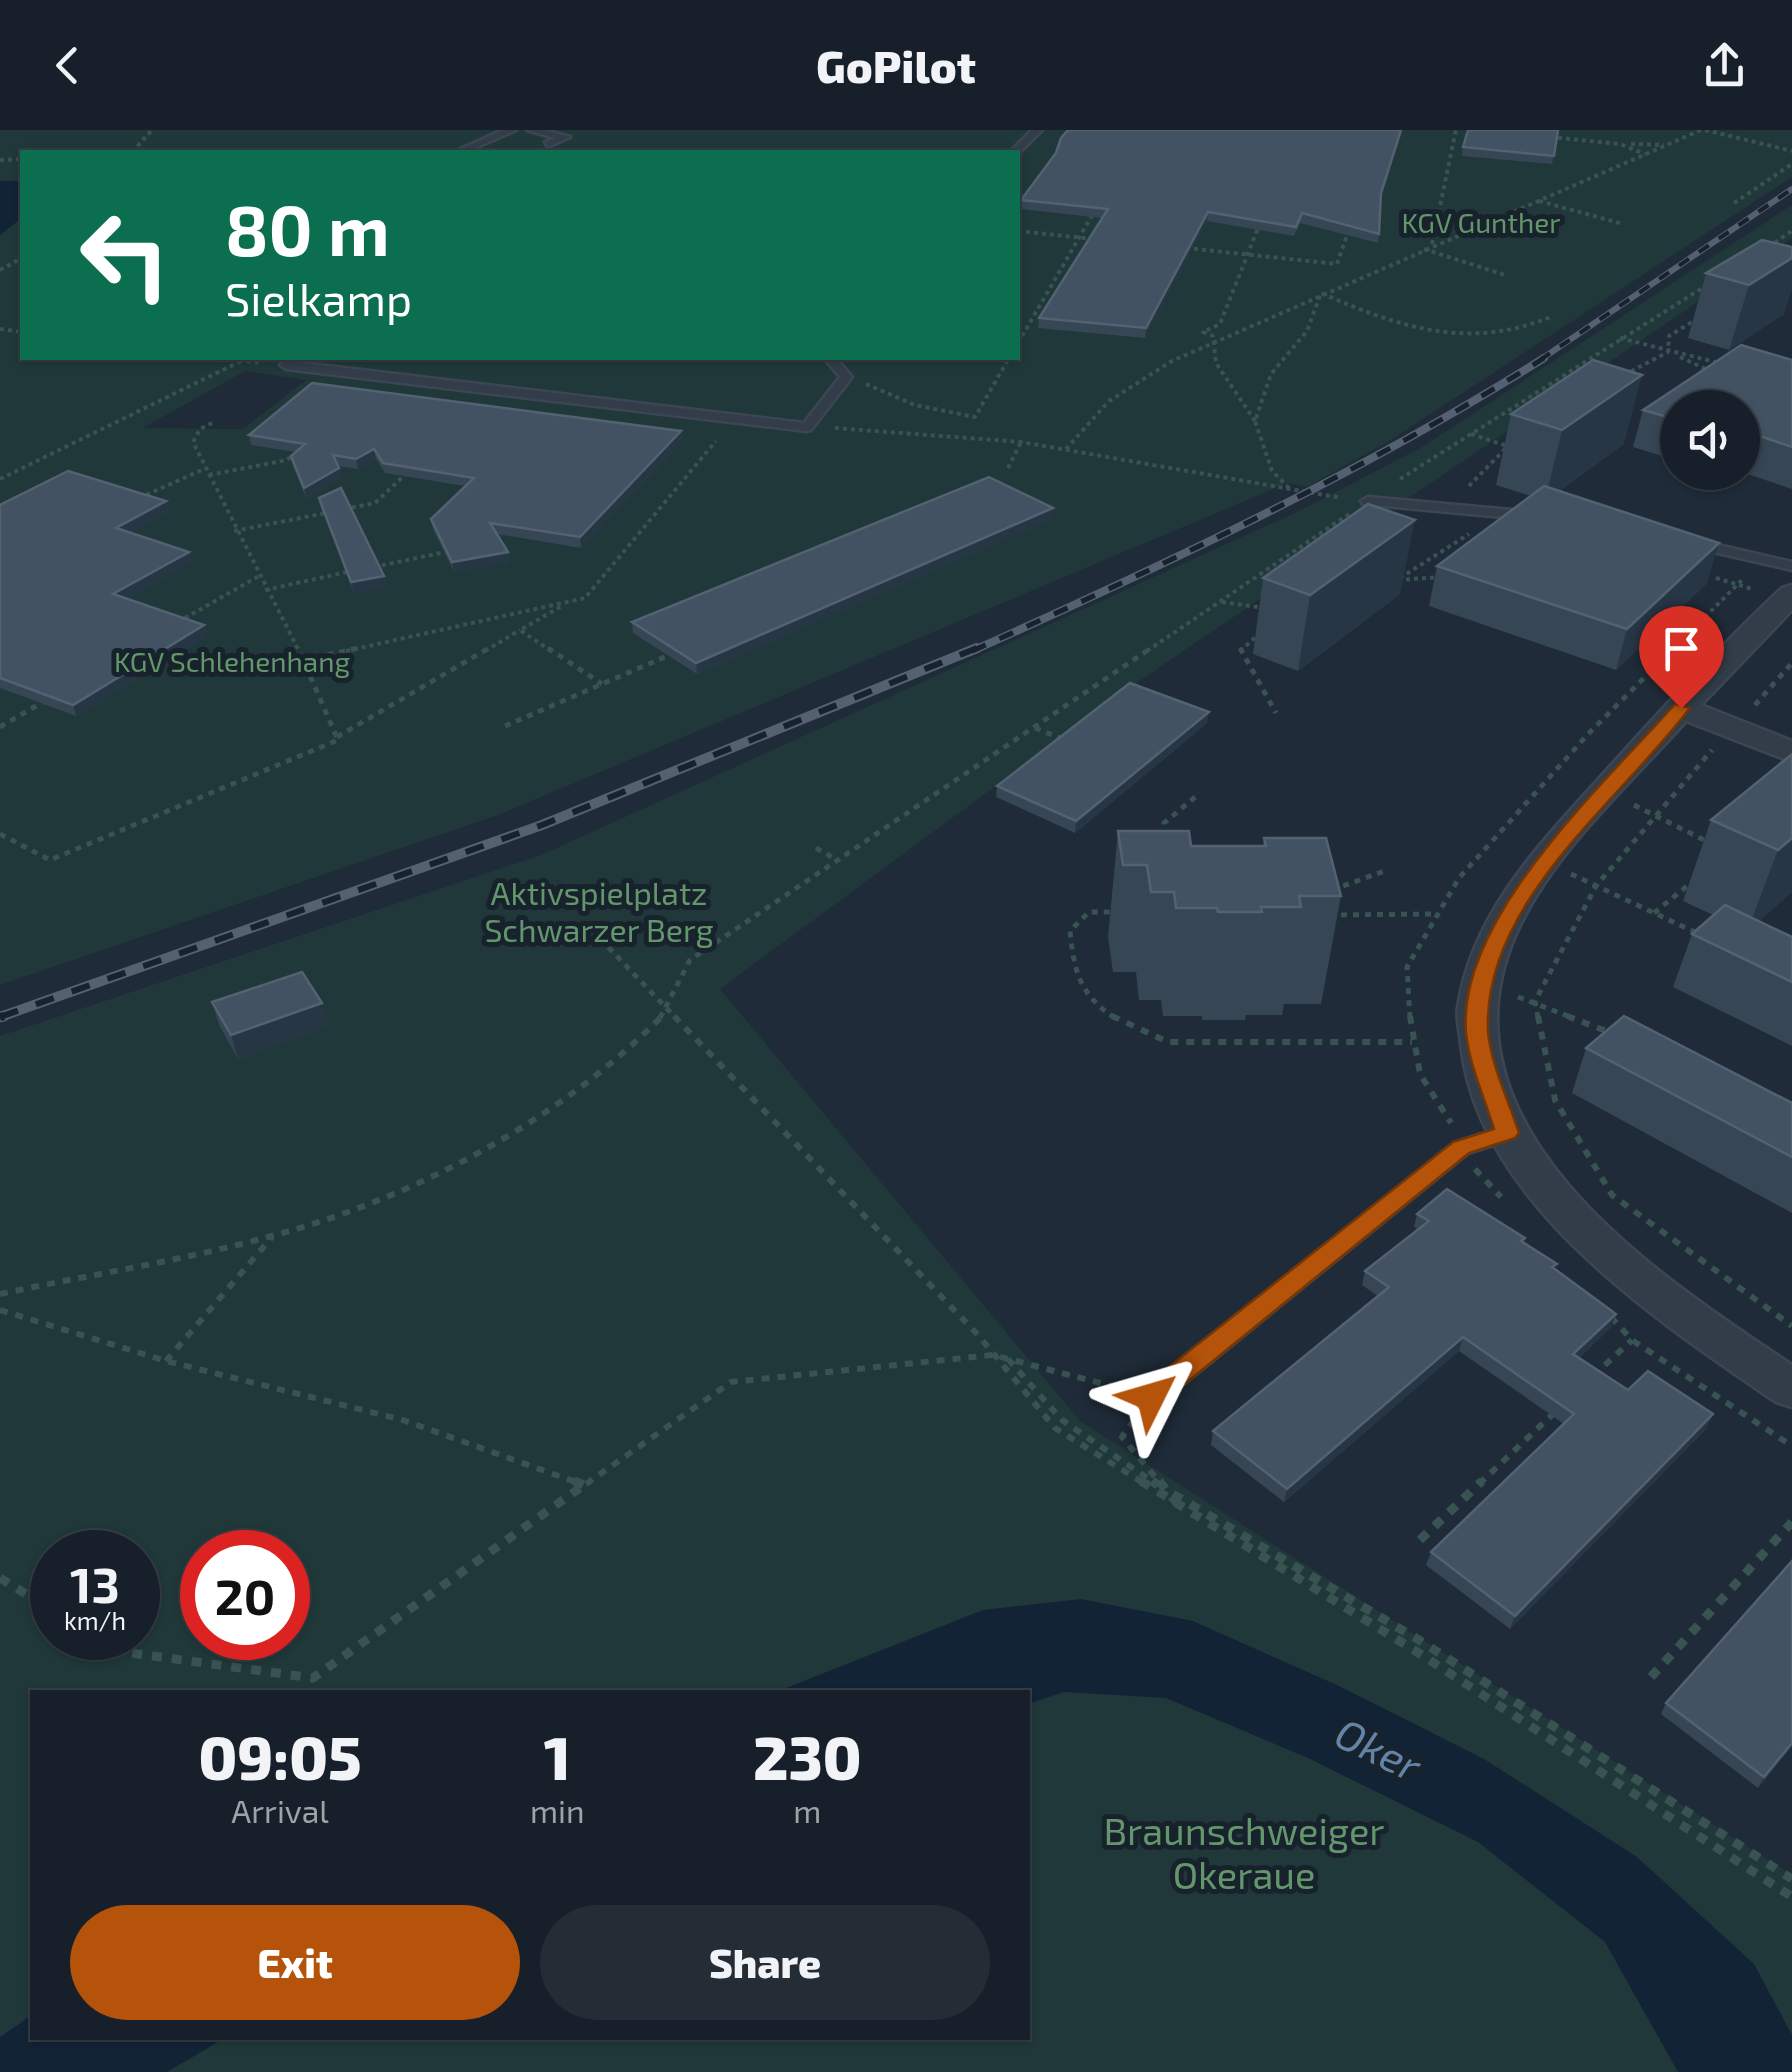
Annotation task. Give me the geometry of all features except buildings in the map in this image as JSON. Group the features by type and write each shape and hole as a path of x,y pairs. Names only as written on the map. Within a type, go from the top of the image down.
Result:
{"street":[{"path":"1792,594 1681,708 1544,866 1496,936 1479,994 1477,1034 1507,1133 1558,1204 1613,1260 1792,1390"},
{"path":"1681,708 1792,752"}],"lane":[{"path":"464,150 512,130"},
{"path":"532,130 565,137 548,144"},
{"path":"559,136 572,130"},
{"path":"1016,150 1037,130"},
{"path":"286,366 807,427 846,377 832,360"},
{"path":"1368,501 1492,509 1550,518"},
{"path":"1676,540 1792,566"},
{"path":"1151,1397 1461,1148 1507,1133"}],"path":[{"path":"134,150 152,130"},
{"path":"1432,245 1456,130"},
{"path":"1066,449 1098,412 1141,378 1214,342 1307,305 1321,294 1423,248 1703,130 1792,151"},
{"path":"1544,137 1620,144 1672,143"},
{"path":"1620,144 1646,154"},
{"path":"1734,203 1792,164"},
{"path":"1538,200 1623,224"},
{"path":"1020,340 1097,207"},
{"path":"1262,219 1220,324 1203,332 1213,336 1216,363 1255,421 1272,471 1294,492"},
{"path":"1172,247 1337,264 1349,229"},
{"path":"1758,253 1792,231"},
{"path":"1020,232 1097,240"},
{"path":"1771,245 1782,248"},
{"path":"1423,248 1508,276"},
{"path":"0,1294 272,1236 396,1190 508,1133 606,1072 666,1012 690,960 1368,501 1618,338 1717,279"},
{"path":"1321,294 1377,318 1449,333 1510,332 1554,316"},
{"path":"1255,421 1271,374 1307,331 1321,294"},
{"path":"1668,352 1668,336 1701,316"},
{"path":"1618,338 1722,364"},
{"path":"1668,352 1722,376"},
{"path":"1618,378 1668,352"},
{"path":"232,360 286,366"},
{"path":"846,377 915,405 975,417 1008,360"},
{"path":"0,479 241,361"},
{"path":"304,660 585,598 720,437 740,421"},
{"path":"212,422 200,430 193,442 234,531 304,660 337,737"},
{"path":"807,427 1022,442 1294,492 1368,501"},
{"path":"1470,434 1522,452"},
{"path":"1452,576 1397,580 1496,517 1467,484 1522,438"},
{"path":"1008,468 1022,442"},
{"path":"129,503 206,472 287,460 300,448"},
{"path":"234,531 375,503 418,462"},
{"path":"373,567 462,548"},
{"path":"1278,562 1288,572"},
{"path":"265,590 355,571"},
{"path":"1710,575 1748,588"},
{"path":"172,626 259,576"},
{"path":"0,834 50,860 337,737 567,602"},
{"path":"1220,602 1273,609"},
{"path":"1656,622 1745,640"},
{"path":"520,630 602,684"},
{"path":"1265,630 1239,649 1276,713"},
{"path":"1627,635 1684,652"},
{"path":"505,726 675,653"},
{"path":"1753,706 1792,663"},
{"path":"0,727 52,697"},
{"path":"1034,727 1068,741"},
{"path":"1724,736 1593,884 1531,1000 1554,1100 1612,1195 1790,1321"},
{"path":"1170,851 1164,823 1200,794"},
{"path":"1654,815 1718,846"},
{"path":"816,848 837,860"},
{"path":"1324,890 1338,890 1387,870"},
{"path":"1654,913 1699,876"},
{"path":"1593,884 1706,937"},
{"path":"1126,912 1089,912 1070,932 1078,982 1097,1002 1143,1034 1168,1042 1412,1042"},
{"path":"1320,915 1438,914"},
{"path":"558,927 587,924 993,1356 1054,1428 1414,1650 1792,1896"},
{"path":"1531,1000 1619,1037"},
{"path":"166,1362 272,1236"},
{"path":"0,1310 166,1362 404,1420 584,1484"},
{"path":"1579,1390 1632,1340"},
{"path":"1006,1356 1062,1420 1167,1491 1419,1640 1792,1879"},
{"path":"160,1657 313,1678 731,1382 1006,1356 1151,1397 1122,1437 1181,1508"},
{"path":"1583,1370 1593,1376"},
{"path":"1420,1540 1564,1404"},
{"path":"1651,1677 1792,1522"},
{"path":"0,1578 30,1596"}],"green space":[{"path":"0,130 1792,130 1792,177 1391,440 1307,487 1288,483 498,815 0,985 0,235 20,220 20,360 1020,360 1020,150 20,150 20,181 0,181","holes":["245,371 306,380 243,429 143,428"]},
{"path":"1792,205 1792,238 1126,690 720,989 1080,1421 1792,1875 1792,2072 0,2072 0,1036 541,855 1299,511 1422,447"}],"water":[{"path":"0,181 20,181 20,220 0,235"},
{"name":"Oker","path":"1081,1599 1193,1621 1339,1686 1484,1759 1637,1857 1754,1964 1792,2035 1792,2072 1678,2072 1605,1942 1478,1842 1308,1758 1166,1698 1064,1692 1030,1703 1030,1690 781,1690 983,1610"},
{"path":"30,2016 30,2040 222,2040 167,2072 0,2072 0,2037"}],"railway":[{"path":"1540,360 1792,189"},
{"path":"972,651 1263,515 1406,440 1544,358"},
{"path":"4,1016 0,1017 542,825 977,648"}],"route":[{"path":"1151,1397 1368,1218 1461,1148 1507,1133 1477,1034 1486,960 1514,905 1544,866 1681,708"}],"park label":[{"name":"KGV Gunther","path":"1481,222"},
{"name":"KGV Schlehenhang","path":"232,661"},
{"name":"Aktivspielplatz Schwarzer Berg","path":"599,910"},
{"name":"Braunschweiger Okeraue","path":"1244,1852"}]}
